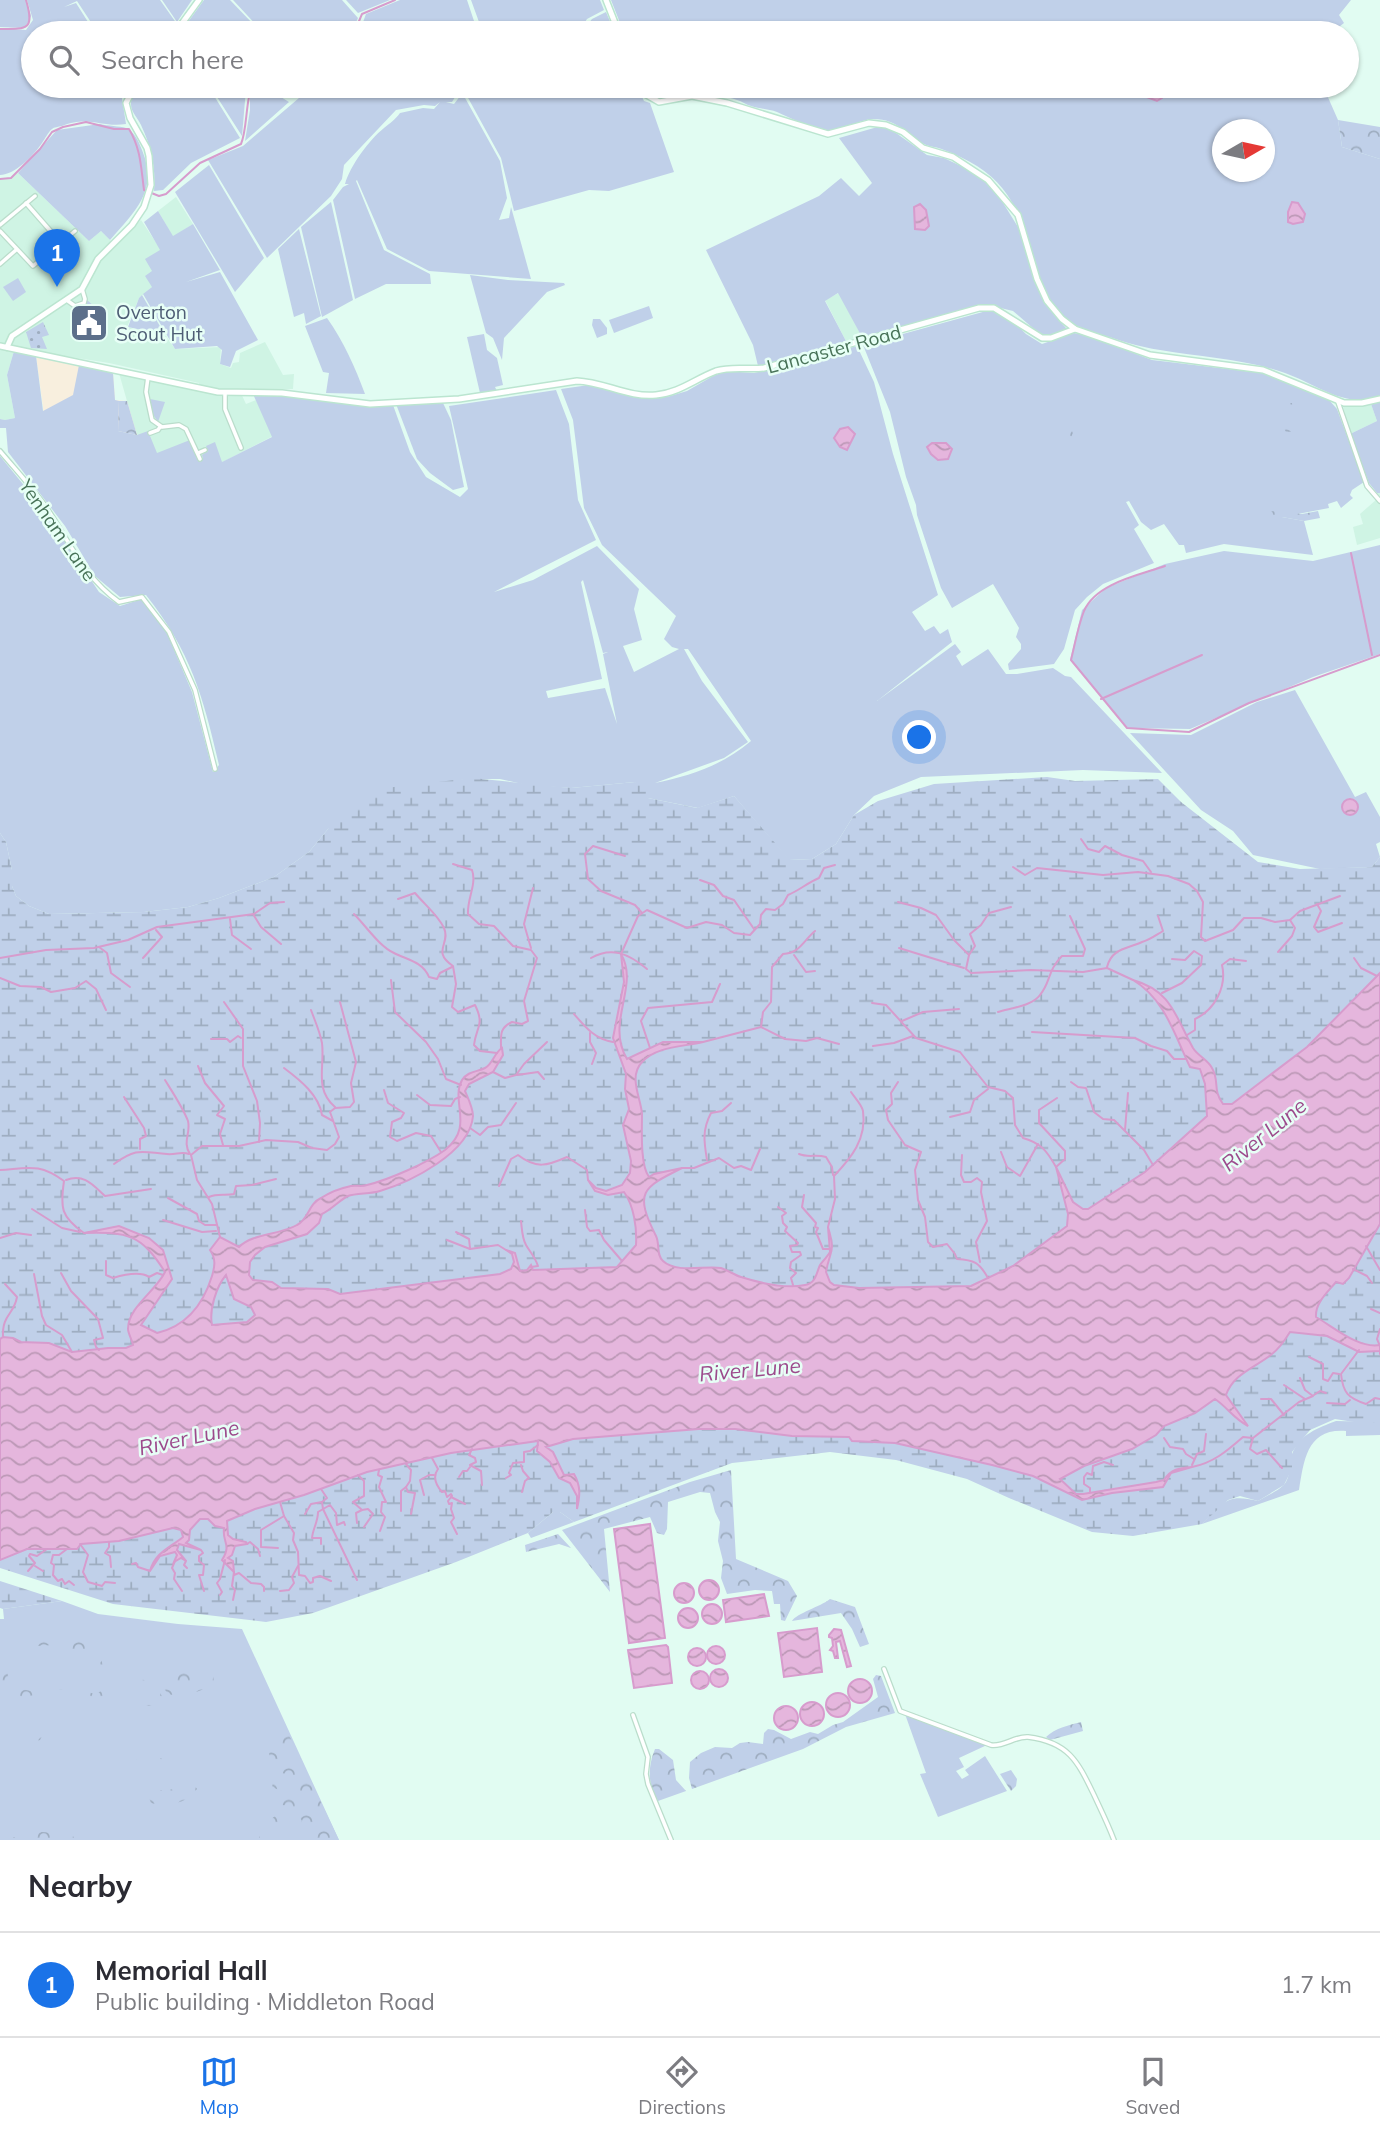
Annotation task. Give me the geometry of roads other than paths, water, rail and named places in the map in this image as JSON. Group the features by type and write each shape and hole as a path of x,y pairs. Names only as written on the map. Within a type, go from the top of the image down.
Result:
{"street":[{"path":"183,21 200,0"},
{"path":"606,0 614,21"},
{"path":"7,347 12,336 68,301 82,289 98,259 132,225 148,197 151,176 147,148 127,107 128,98"},
{"path":"652,98 659,102 681,98"},
{"path":"702,98 828,134 869,123 886,125 903,132 923,148 953,157 988,180 1018,215 1043,293 1057,314 1075,329 1150,355 1263,370 1337,400 1354,403 1380,399"},
{"path":"0,225 35,195"},
{"path":"26,203 61,243"},
{"path":"0,231 31,265 35,266 75,231"},
{"path":"0,264 16,250"},
{"path":"68,301 75,306 84,303 82,289"},
{"name":"Lancaster Road","path":"0,346 225,392 282,393 370,404 459,399 577,381 655,396 675,392 717,371 734,368 764,369 979,307 994,308 1045,338 1075,329"},
{"path":"148,377 146,392 149,412 152,420 160,427"},
{"path":"225,392 225,409 241,448"},
{"path":"1337,400 1367,486 1380,500"},
{"path":"150,433 160,427 179,425 186,429 200,459"},
{"path":"198,453 205,450"},
{"name":"Yenham Lane","path":"0,451 46,506 99,588 119,602 142,597 169,632 195,691 215,769"},
{"path":"884,1669 900,1711 991,1745 1030,1738 1054,1745 1073,1757 1082,1769 1114,1840"},
{"path":"634,1715 648,1757 648,1784 671,1840"}],"water":[{"path":"1292,202 1298,203 1305,214 1303,222 1288,222"},
{"path":"920,204 926,210 929,226 925,230 915,229 914,207"},
{"path":"848,427 855,434 847,450 840,447 834,438 840,429"},
{"path":"932,443 946,443 952,449 948,459 938,460 931,454 927,447"},
{"path":"1350,799 1356,801 1356,813 1350,815 1344,813 1342,807 1344,801"},
{"name":"River Lune","path":"621,954 627,979 619,1031 627,1059 663,1042 703,1042 655,1053 642,1062 636,1074 646,1172 649,1177 682,1168 650,1187 644,1200 661,1259 676,1267 721,1268 764,1283 781,1286 805,1285 814,1280 820,1265 830,1252 828,1227 832,1247 826,1272 830,1282 834,1285 859,1288 971,1286 1013,1266 1067,1226 1068,1214 1056,1167 1073,1202 1083,1209 1088,1209 1145,1172 1207,1116 1205,1084 1200,1069 1190,1067 1161,1008 1144,988 1133,980 1156,991 1171,1006 1193,1048 1212,1068 1223,1104 1232,1104 1307,1047 1380,973 1380,1224 1349,1278 1343,1284 1336,1282 1322,1298 1316,1317 1356,1341 1380,1345 1380,1351 1359,1352 1327,1336 1290,1332 1275,1352 1234,1381 1226,1395 1248,1426 1215,1399 1195,1413 1164,1426 1156,1435 1132,1449 1084,1466 1060,1479 1076,1494 1083,1494 1156,1482 1164,1480 1170,1473 1176,1470 1192,1467 1171,1473 1163,1487 1112,1493 1082,1500 1033,1476 895,1443 852,1441 849,1437 699,1429 573,1439 546,1447 553,1452 564,1475 574,1474 576,1478 579,1491 577,1509 577,1496 570,1483 559,1478 550,1462 537,1451 538,1441 451,1453 367,1472 227,1521 228,1535 247,1544 235,1546 228,1558 233,1561 234,1572 222,1560 227,1547 224,1528 215,1526 208,1519 200,1519 190,1530 186,1543 201,1550 179,1544 177,1550 186,1561 181,1558 174,1562 177,1555 175,1552 160,1556 150,1571 159,1555 183,1537 181,1530 173,1528 119,1541 81,1544 77,1549 27,1549 0,1560 0,1339 3,1337 21,1342 49,1343 72,1352 126,1348 133,1345 128,1329 133,1313 165,1272 148,1250 132,1238 112,1233 84,1233 119,1226 149,1238 163,1250 172,1279 141,1325 157,1333 168,1330 185,1320 199,1305 214,1266 210,1250 220,1237 239,1247 252,1239 290,1228 301,1222 313,1204 328,1194 386,1179 445,1150 459,1132 458,1097 462,1080 470,1073 488,1066 502,1048 503,1055 493,1072 469,1084 465,1091 473,1116 469,1129 450,1154 407,1181 376,1192 345,1197 322,1214 319,1223 307,1234 265,1247 255,1255 250,1262 249,1275 253,1280 272,1282 281,1288 328,1289 340,1294 500,1274 511,1269 514,1262 512,1254 506,1250 515,1253 520,1271 527,1270 531,1265 533,1270 617,1267 636,1245 632,1210 624,1192 608,1195 595,1191 588,1180 596,1188 606,1191 622,1185 630,1173 631,1161 623,1125 629,1109 625,1089 626,1074 613,1038 624,982","holes":["226,1275 234,1299 251,1307 255,1315 247,1322 212,1325 214,1299"]},
{"path":"650,1524 665,1638 629,1643 614,1529"},
{"path":"709,1580 716,1583 719,1590 716,1597 709,1600 702,1597 699,1590 702,1583"},
{"path":"684,1583 691,1586 694,1593 691,1600 684,1603 677,1600 674,1593 677,1586"},
{"path":"764,1594 769,1616 726,1622 723,1600"},
{"path":"712,1604 719,1607 722,1614 719,1621 712,1624 705,1621 702,1614 705,1607"},
{"path":"688,1608 695,1611 698,1618 695,1625 688,1628 681,1625 678,1618 681,1611"},
{"path":"817,1628 822,1672 784,1677 778,1633"},
{"path":"834,1629 841,1630 851,1666 847,1667 840,1641 836,1642 838,1658 835,1658 830,1650 833,1646 829,1635"},
{"path":"666,1645 672,1683 634,1688 628,1650"},
{"path":"716,1646 722,1649 725,1655 722,1661 716,1664 710,1661 707,1655 710,1649"},
{"path":"697,1648 703,1651 706,1657 703,1663 697,1666 691,1663 688,1657 691,1651"},
{"path":"719,1669 725,1672 728,1678 725,1684 719,1687 713,1684 710,1678 713,1672"},
{"path":"700,1671 706,1674 709,1680 706,1686 700,1689 694,1686 691,1680 694,1674"},
{"path":"860,1679 871,1686 872,1691 865,1702 860,1703 849,1696 848,1691 855,1680"},
{"path":"838,1693 849,1700 850,1705 843,1716 838,1717 827,1710 826,1705 833,1694"},
{"path":"812,1702 823,1709 824,1714 817,1725 812,1726 801,1719 800,1714 807,1703"},
{"path":"786,1706 797,1713 798,1718 791,1729 786,1730 775,1723 774,1718 781,1707"}],"waterway":[{"path":"26,0 29,21"},
{"path":"359,21 362,14 395,0"},
{"path":"0,29 21,28"},
{"path":"0,179 11,178 40,149 52,132 86,122 114,129 129,129 138,151 144,190 159,196 166,194 200,163 241,144 249,98"},
{"path":"1351,553 1372,655"},
{"path":"1165,566 1120,581 1098,593 1084,611 1071,660 1127,728 1189,732 1249,703 1380,655"},
{"path":"1101,699 1202,655"},
{"path":"1081,839 1088,849 1099,852 1105,846 1122,855 1143,861 1151,872"},
{"path":"625,856 593,846 585,854 588,879 601,891 635,905 642,913"},
{"path":"453,864 472,870 468,914 479,924 494,926 513,946 531,950 537,958 524,1001 528,1021 522,1024 512,1022 505,1027 501,1048"},
{"path":"621,954 638,916 647,910 687,928 706,922 722,925 734,933 750,935 760,924 761,915 766,909 775,910 783,904 788,895 819,878 824,868 835,865"},
{"path":"1013,867 1025,875 1037,868 1103,875 1138,872 1168,876 1189,884 1203,902 1201,937 1205,941 1233,930 1244,918 1261,918 1275,922 1290,920 1300,911 1340,896"},
{"path":"700,880 714,885 723,896 734,900 754,929"},
{"path":"531,948 524,924 533,888"},
{"path":"398,899 415,893 441,923 445,934 442,952 453,966 456,984 452,1007 458,1012 475,1005 480,1022 474,1045 480,1051 497,1053"},
{"path":"0,958 46,950 94,948 128,940 157,927 254,914 270,903 284,902"},
{"path":"898,902 936,915 969,955 966,969 971,973 1031,970 1083,972 1107,968 1133,980"},
{"path":"1317,904 1321,911 1314,927 1318,932 1342,923"},
{"path":"969,955 975,946 970,934 981,925 989,913 1011,907"},
{"path":"253,914 261,927 281,944"},
{"path":"354,914 383,946 419,965 429,977 437,979 440,973 452,967"},
{"path":"998,1012 1036,999 1062,956 1083,956 1085,949 1070,916"},
{"path":"1107,967 1116,953 1163,931 1158,916"},
{"path":"230,919 232,935 251,949"},
{"path":"1278,952 1292,936 1295,928 1290,920"},
{"path":"143,958 162,937 156,930"},
{"path":"761,1027 763,1012 771,1002 772,967 783,954 797,949 815,931"},
{"path":"99,947 107,953 111,973 130,987"},
{"path":"899,948 964,968"},
{"path":"1162,993 1182,983 1201,965 1202,956 1194,951 1185,960 1172,959"},
{"path":"591,958 599,954 620,953 647,969"},
{"path":"794,955 806,972 815,971"},
{"path":"1354,958 1361,968 1377,976"},
{"path":"1187,1035 1195,1030 1195,1019 1208,1010 1218,996 1223,981 1222,965 1230,959 1246,961"},
{"path":"0,978 20,986 41,987 51,992 75,988 86,981 96,989 106,1010"},
{"path":"391,980 395,1012 426,1042 438,1059 446,1079 461,1085"},
{"path":"650,1048 641,1021 648,1008 712,1002 720,984"},
{"path":"224,1002 243,1029 243,1066 257,1101 259,1142"},
{"path":"220,1237 212,1204 197,1180 191,1155 202,1146 239,1146 266,1140 298,1142 327,1150 335,1144 339,1137 330,1112 335,1108 350,1107 354,1102 351,1083 356,1062 340,1002"},
{"path":"872,1003 886,1005 916,1038 960,1052 988,1087 1005,1091 1013,1098 1015,1125 1023,1138 1043,1148 1056,1167 1065,1159 1065,1151 1039,1123 1039,1110 1057,1098"},
{"path":"902,1021 923,1012 959,1009"},
{"path":"311,1010 322,1043 322,1085 335,1107"},
{"path":"574,1014 596,1036 613,1042"},
{"path":"703,1042 761,1027 785,1039 806,1041 817,1038 839,1044"},
{"path":"1032,1032 1135,1038 1167,1051 1174,1059 1186,1059"},
{"path":"590,1033 590,1042 596,1053 592,1064"},
{"path":"211,1039 227,1039 230,1042 238,1036 241,1038"},
{"path":"873,1046 894,1043 913,1036"},
{"path":"493,1072 505,1078 516,1075 547,1042"},
{"path":"198,1066 205,1083 224,1106 217,1115 225,1119 220,1134 223,1145"},
{"path":"284,1068 313,1095 322,1115 333,1121"},
{"path":"517,1075 538,1072 544,1079"},
{"path":"165,1080 188,1121 187,1145 190,1154"},
{"path":"898,1082 891,1093 892,1104 886,1110 888,1120 905,1145 921,1152 915,1170 918,1200 925,1217 928,1242 933,1247 947,1244 957,1259 976,1263 988,1278"},
{"path":"1071,1082 1086,1088 1094,1112 1103,1119 1114,1120 1144,1150 1153,1165"},
{"path":"950,1117 970,1112 974,1100 988,1089"},
{"path":"384,1090 388,1103 404,1113 401,1118 392,1122 390,1137 397,1141 416,1133 431,1136 441,1152"},
{"path":"828,1227 835,1199 834,1176 852,1155 863,1130 862,1109 851,1092"},
{"path":"1125,1130 1128,1093"},
{"path":"417,1095 430,1105 451,1106 455,1099 460,1097"},
{"path":"124,1097 144,1128 146,1136 140,1139 140,1149"},
{"path":"470,1128 480,1135 488,1127 501,1125 516,1103"},
{"path":"707,1160 705,1136 708,1119 711,1113 722,1111 731,1103"},
{"path":"1001,1152 1007,1167 1020,1176 1038,1144"},
{"path":"682,1168 694,1168 719,1158 734,1168 741,1166 751,1170 760,1149"},
{"path":"114,1164 128,1155 140,1152 189,1154"},
{"path":"799,1154 826,1157 833,1175"},
{"path":"499,1186 511,1159 518,1155 542,1165 567,1157 587,1170 588,1180"},
{"path":"962,1155 961,1175 964,1182 977,1178 982,1182 981,1192 987,1221 976,1242 980,1262"},
{"path":"0,1170 40,1169 64,1181 64,1211 71,1222 84,1233"},
{"path":"66,1180 83,1179 105,1196 151,1189"},
{"path":"209,1197 234,1194 236,1186 276,1179"},
{"path":"804,1195 802,1207 816,1223 816,1232 823,1249 830,1249"},
{"path":"168,1198 197,1214 199,1221 205,1225 216,1225"},
{"path":"778,1207 786,1213 782,1216 787,1227 785,1231 798,1243 790,1246 792,1252 800,1252 801,1255 791,1262 790,1268 796,1273 791,1278 793,1285"},
{"path":"32,1209 62,1228 80,1232"},
{"path":"585,1210 587,1227 590,1231 599,1230 622,1261"},
{"path":"163,1220 202,1232 216,1231"},
{"path":"521,1221 525,1242 538,1266 531,1267"},
{"path":"456,1232 469,1239 470,1248"},
{"path":"0,1238 16,1233 31,1235"},
{"path":"447,1240 470,1249 498,1245 506,1250"},
{"path":"1366,1246 1380,1270"},
{"path":"106,1261 106,1275 113,1278 131,1274 149,1277 157,1273 163,1275"},
{"path":"1353,1269 1367,1276 1372,1283"},
{"path":"61,1273 71,1291 98,1319 103,1338 94,1340 99,1350"},
{"path":"34,1274 46,1325 62,1335 72,1352"},
{"path":"3,1337 4,1324 17,1297 5,1284"},
{"path":"1371,1309 1380,1313"},
{"path":"1380,1329 1377,1339 1380,1346"},
{"path":"1380,1349 1380,1354"},
{"path":"1359,1350 1341,1374 1343,1386 1351,1397 1366,1404 1375,1398 1380,1399"},
{"path":"1309,1357 1323,1364 1323,1379 1328,1381 1333,1373 1339,1374"},
{"path":"1192,1467 1225,1452 1243,1437 1253,1438 1299,1402 1313,1396 1305,1390 1300,1378"},
{"path":"1284,1385 1305,1399"},
{"path":"1314,1395 1320,1391 1326,1393"},
{"path":"1261,1399 1271,1399 1284,1415"},
{"path":"1327,1403 1345,1404 1350,1400"},
{"path":"1192,1465 1197,1454 1204,1451 1206,1434"},
{"path":"1164,1438 1170,1447 1183,1449 1194,1459"},
{"path":"1253,1438 1250,1449 1257,1454 1266,1450 1282,1468"},
{"path":"506,1478 511,1475 509,1473 513,1463 524,1462 524,1452 538,1445"},
{"path":"472,1449 469,1455 475,1458 476,1462 470,1465 481,1471 482,1485"},
{"path":"432,1458 438,1469 435,1478 438,1487 442,1492 445,1491 447,1497 451,1494 452,1496 448,1501 449,1504 452,1503 454,1518 451,1522 457,1534"},
{"path":"1090,1492 1090,1488 1084,1484 1087,1473 1092,1475 1093,1466 1104,1462 1113,1465"},
{"path":"406,1464 411,1470 410,1481 406,1487 408,1492 415,1493 411,1514"},
{"path":"521,1465 529,1478 525,1481 522,1492"},
{"path":"459,1477 470,1467"},
{"path":"379,1470 378,1475 382,1477 379,1487 386,1502 382,1502 381,1512 385,1517 380,1531"},
{"path":"358,1475 364,1481 364,1496 353,1502 362,1510 368,1509 373,1514 364,1527"},
{"path":"424,1495 420,1480 434,1475"},
{"path":"401,1511 401,1491 406,1487"},
{"path":"321,1489 327,1498 322,1502 323,1509 357,1580"},
{"path":"451,1497 465,1504"},
{"path":"280,1502 284,1516 294,1533 299,1575 305,1576 310,1583 313,1578 320,1576 331,1581"},
{"path":"305,1514 311,1504 322,1502"},
{"path":"321,1544 321,1538 312,1538 318,1512 330,1505 336,1513 337,1525 344,1522 345,1525"},
{"path":"357,1523 356,1513 362,1510"},
{"path":"278,1548 261,1547 261,1530 284,1516"},
{"path":"109,1542 105,1553 110,1556 111,1567"},
{"path":"247,1544 250,1542 258,1549 260,1556"},
{"path":"80,1544 88,1555 83,1572 88,1582 102,1586 105,1582 115,1583"},
{"path":"28,1571 35,1563 30,1554 37,1556 47,1549"},
{"path":"67,1549 59,1555 53,1555 53,1575 58,1581 62,1579 65,1584 69,1581 74,1585"},
{"path":"201,1550 203,1553 199,1556 199,1561 204,1565 203,1575 199,1575 204,1591"},
{"path":"220,1595 222,1592 217,1583 225,1560"},
{"path":"175,1561 172,1568 174,1579 182,1591"},
{"path":"186,1561 184,1565 187,1568"},
{"path":"132,1564 136,1563 138,1567 150,1571"},
{"path":"35,1566 43,1571"},
{"path":"280,1591 289,1590 294,1583 292,1577 298,1566"},
{"path":"233,1600 234,1572"},
{"path":"234,1575 239,1573 251,1583 261,1584 264,1591"}],"place":[{"name":"Memorial Hall","path":"57,287"},
{"name":"Overton Scout Hut","path":"89,323"}]}
